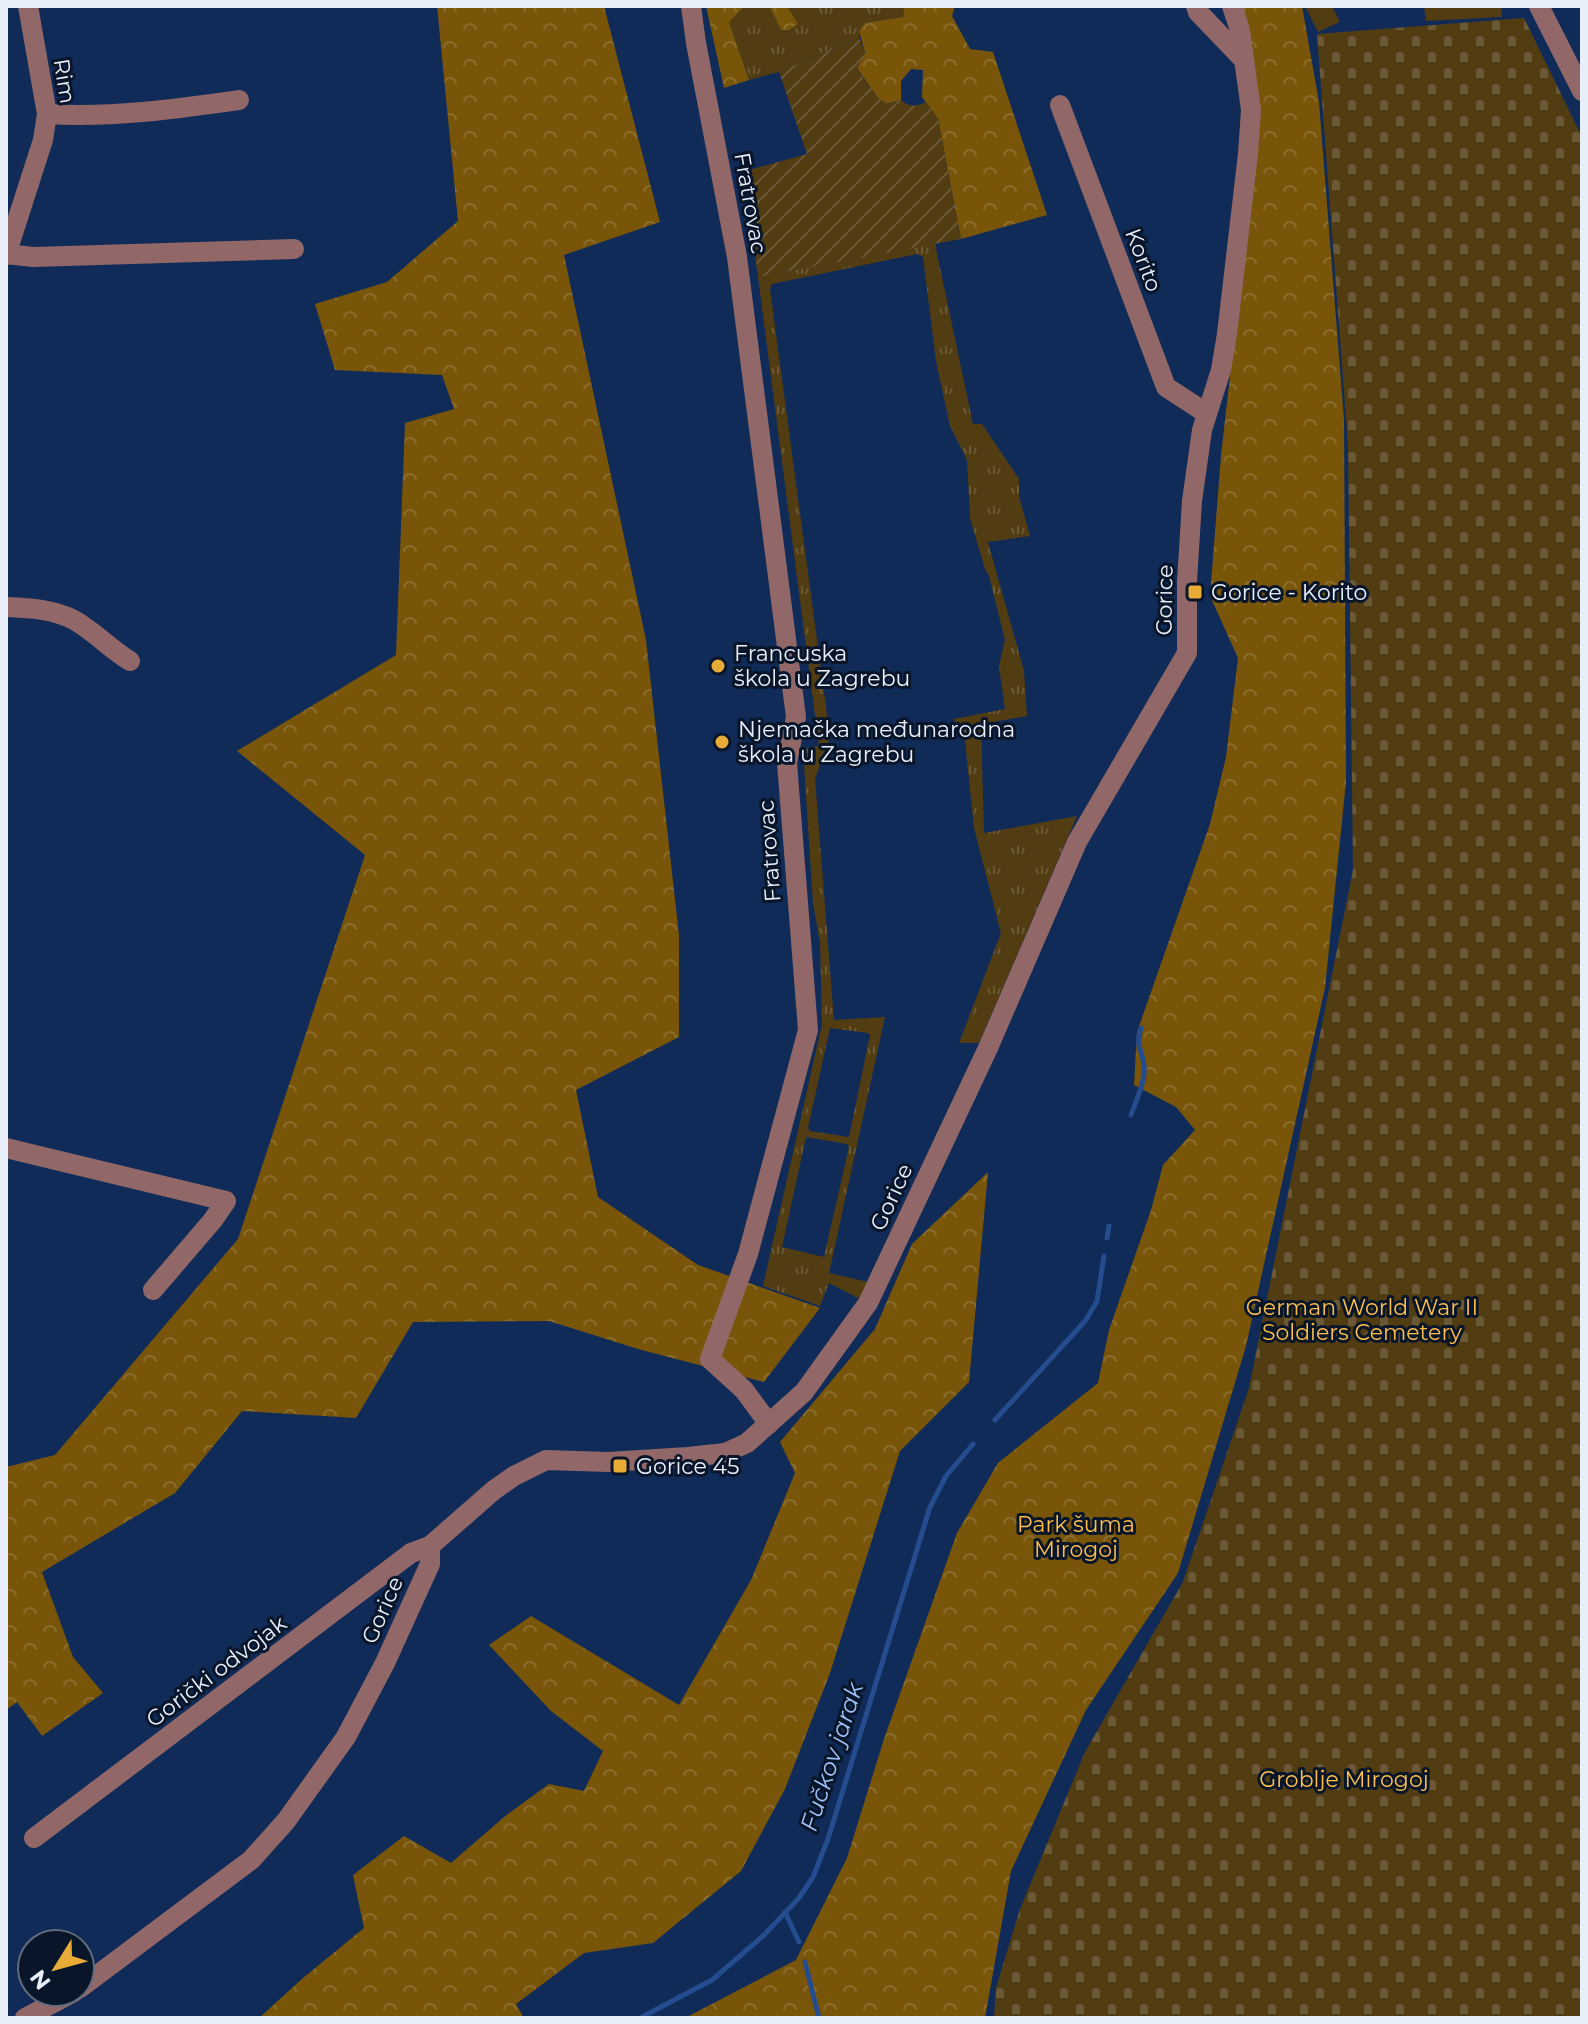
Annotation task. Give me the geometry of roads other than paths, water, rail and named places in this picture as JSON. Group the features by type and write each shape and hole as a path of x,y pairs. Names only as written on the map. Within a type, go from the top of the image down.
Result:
{"street":[{"name":"Rim","path":"6,254 43,140 47,114 28,6"},
{"name":"Fratrovac","path":"691,6 737,257 796,717 787,763 808,1030 748,1254 710,1359 744,1390 769,1424"},
{"path":"1196,6 1198,12 1243,59"},
{"name":"Gorice","path":"96,1976 251,1860 286,1821 353,1725 430,1564 430,1546 494,1490 546,1460 608,1462 725,1453 747,1443 804,1392 868,1303 988,1048 1077,842 1187,653 1192,501 1206,413 1221,370 1227,334 1248,154 1251,110 1240,30 1232,6"},
{"path":"1539,6 1582,91"},
{"path":"47,114 79,116 156,112 239,100"},
{"name":"Korito","path":"1060,105 1166,387 1206,413"},
{"path":"6,254 33,257 294,249"},
{"path":"6,607 59,613 76,621 112,651 130,661"},
{"path":"6,1148 226,1201 153,1290"},
{"name":"Gorički odvojak","path":"34,1838 411,1553 430,1546"},
{"path":"25,2018 44,2008"}],"waterway":[{"name":"Fučkov jarak","path":"1131,1115 1144,1077 1139,1044 1141,1028"},
{"name":"Fučkov jarak","path":"1107,1238 1109,1226"},
{"name":"Fučkov jarak","path":"995,1420 1086,1320 1097,1301 1104,1256"},
{"name":"Fučkov jarak","path":"640,2018 712,1980 763,1936 799,1898 813,1877 828,1839 930,1507 946,1476 973,1444"},
{"path":"785,1912 799,1942"},
{"path":"805,1962 819,2018"}],"place":[{"name":"Gorice - Korito","path":"1195,592"},
{"name":"Francuska škola u Zagrebu","path":"718,666"},
{"name":"Njemačka međunarodna škola u Zagrebu","path":"722,742"},
{"name":"Gorice 45","path":"620,1466"}],"park label":[{"name":"German World War II Soldiers Cemetery","path":"1362,1320"},
{"name":"Park šuma Mirogoj","path":"1076,1536"},
{"name":"Groblje Mirogoj","path":"1344,1779"}]}
